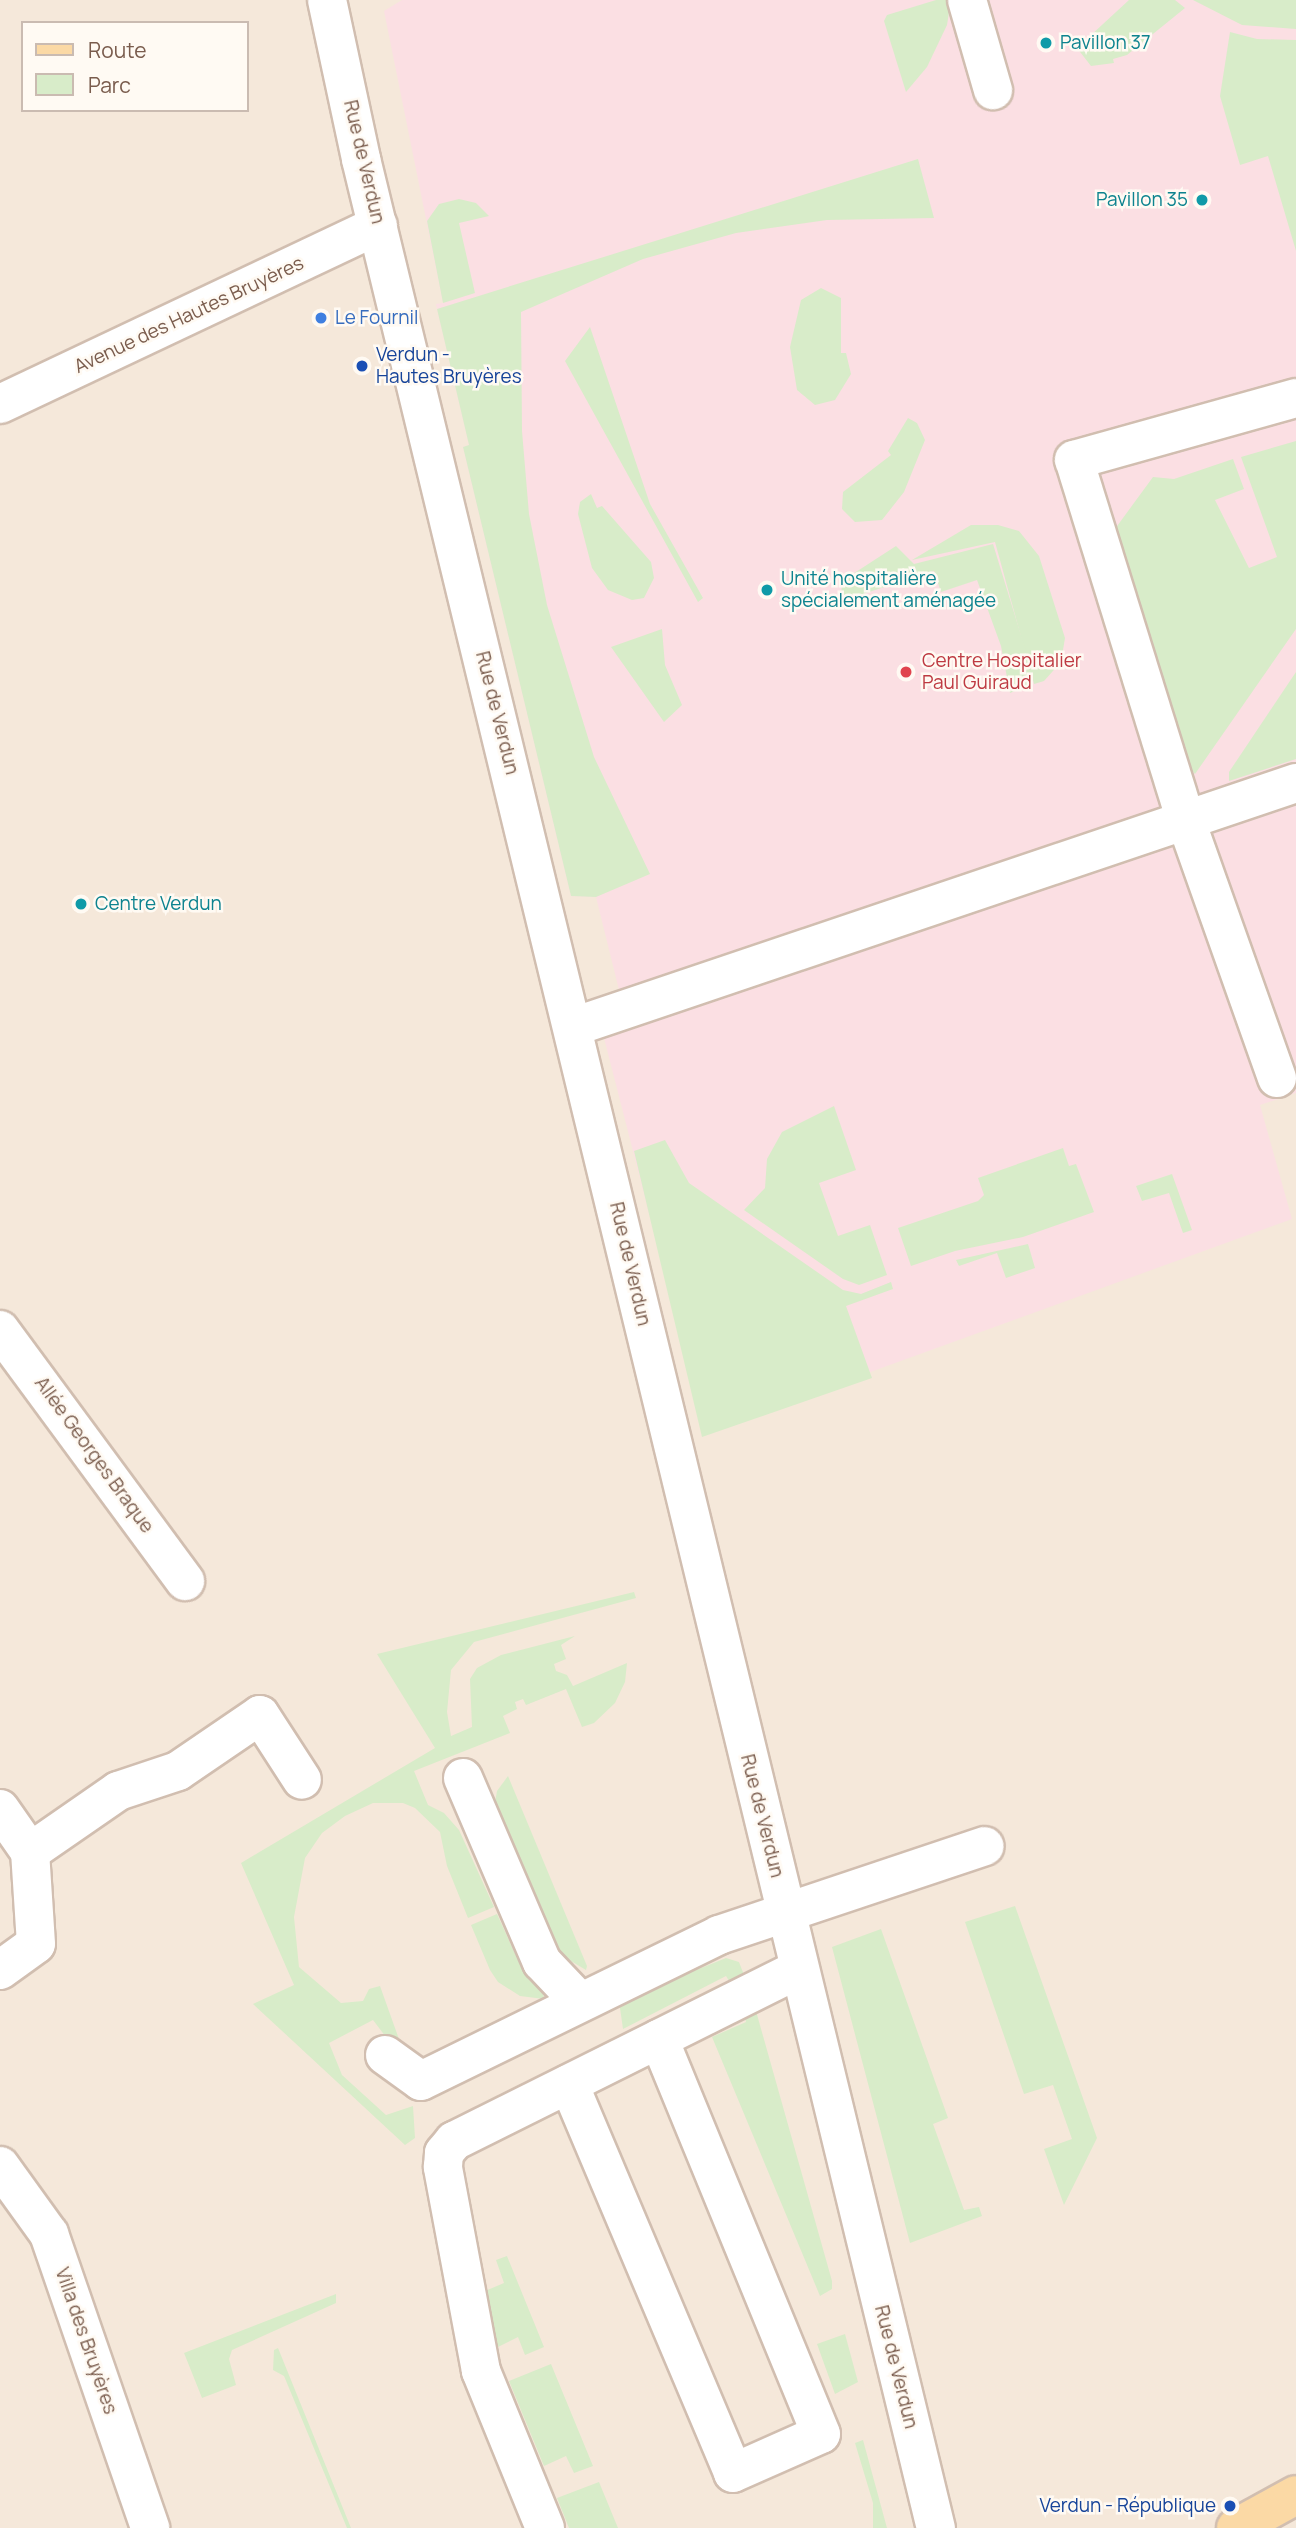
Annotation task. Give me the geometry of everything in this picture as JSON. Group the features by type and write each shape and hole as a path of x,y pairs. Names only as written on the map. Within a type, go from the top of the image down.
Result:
{"main road":[{"path":"1236,2528 1296,2495"}],"street":[{"name":"Rue de Verdun","path":"327,0 378,225 936,2528"},
{"path":"967,0 993,90"},
{"name":"Avenue des Hautes Bruyères","path":"0,404 378,225"},
{"path":"1278,1078 1186,821 1074,460 1296,398"},
{"path":"573,1027 1296,783"},
{"name":"Allée Georges Braque","path":"0,1331 186,1581"},
{"path":"30,1852 118,1791 178,1771 260,1715 302,1780"},
{"path":"463,1778 542,1962 580,2003"},
{"path":"0,1809 30,1852 36,1944 0,1970"},
{"path":"385,2055 421,2081 719,1935 985,1846"},
{"path":"545,2528 481,2371 443,2166 444,2153 454,2141 799,1969"},
{"path":"569,2084 733,2473 821,2434 659,2039"},
{"name":"Villa des Bruyères","path":"0,2166 49,2234 150,2528"}],"shaded area":[{"path":"0,0 1296,0 1296,2528 0,2528"},
{"name":"Centre Hospitalier Paul Guiraud","path":"402,0 1296,0 1296,1093 1260,1105 1292,1219 705,1432 603,1034 621,998 596,897 571,896 463,447 469,445 436,304 443,303 384,11"}],"green space":[{"path":"936,0 951,0 947,25 927,67 906,92 884,21 887,15"},
{"path":"1129,0 1175,0 1185,8 1127,55 1113,59 1114,63 1091,66 1077,48"},
{"path":"1193,0 1296,0 1296,29 1242,25"},
{"path":"1230,32 1257,39 1296,40 1296,251 1268,156 1240,165 1220,96"},
{"path":"918,159 934,218 827,220 736,233 643,259 521,312 522,431 529,514 547,605 594,757 650,874 596,897 571,896 463,447 469,445 437,309"},
{"path":"459,199 476,203 489,216 459,223 475,293 443,303 427,221 439,204"},
{"path":"821,288 841,298 841,353 846,353 851,374 835,400 815,405 797,390 790,347 801,300"},
{"path":"590,327 650,504 703,598 698,602 565,361"},
{"path":"908,418 917,423 925,440 904,492 882,520 855,522 842,509 843,492 891,455 888,451"},
{"path":"1296,441 1296,629 1195,774 1186,764 1112,533 1153,477 1174,479 1233,459 1244,489 1215,500 1249,568 1277,557 1241,457"},
{"path":"591,494 597,508 602,506 651,562 654,578 644,598 632,600 608,590 592,568 578,514 580,502"},
{"path":"971,525 998,525 1019,531 1039,556 1065,638 1061,662 1044,681 1034,684 995,542 912,560"},
{"path":"993,544 1032,671 1030,685 1010,693 1001,646 977,580 941,592 934,571 841,601 842,581 896,546 914,564"},
{"path":"662,629 665,665 682,705 664,722 611,647"},
{"path":"1296,672 1296,759 1229,781 1229,772"},
{"path":"834,1106 856,1170 819,1183 838,1236 870,1225 887,1275 859,1285 843,1279 744,1210 765,1188 767,1159 782,1132"},
{"path":"665,1140 689,1183 843,1290 861,1294 891,1282 893,1289 846,1306 872,1378 702,1437 634,1151"},
{"path":"1063,1148 1069,1166 1076,1164 1094,1212 1023,1237 955,1251 911,1266 898,1228 978,1201 984,1195 978,1178"},
{"path":"1172,1174 1192,1230 1183,1233 1169,1193 1142,1201 1136,1186"},
{"path":"1028,1244 1035,1268 1006,1278 997,1253 959,1266 956,1260"},
{"path":"634,1592 636,1598 474,1642 451,1670 447,1712 451,1736 472,1727 470,1679 477,1668 501,1655 575,1636 561,1645 566,1659 554,1664 556,1671 567,1675 573,1686 627,1663 625,1682 615,1703 594,1723 582,1727 566,1689 526,1705 523,1699 515,1702 517,1709 503,1716 510,1733 414,1771 428,1805 444,1813 459,1830 494,1907 468,1918 447,1866 440,1832 415,1808 403,1803 373,1803 345,1816 322,1833 305,1858 294,1917 299,1967 341,2003 363,2001 369,1989 380,1986 400,2042 389,2041 373,2020 329,2043 342,2075 386,2115 413,2106 415,2138 405,2145 253,2004 294,1985 241,1863 435,1748 377,1654"},
{"path":"508,1776 587,1966 586,1970 554,1951 494,1808 497,1791"},
{"path":"1015,1906 1097,2138 1064,2205 1044,2149 1072,2139 1053,2085 1024,2094 965,1922"},
{"path":"497,1914 517,1958 543,1991 544,1999 520,1996 498,1982 490,1970 471,1925"},
{"path":"881,1929 948,2118 933,2124 964,2210 979,2207 982,2216 910,2243 832,1947"},
{"path":"726,1958 739,1962 744,1975 731,1984 726,1976 623,2029 619,2001"},
{"path":"756,2011 832,2281 832,2289 820,2296 712,2037 746,2022 744,2013"},
{"path":"507,2256 544,2347 525,2355 518,2337 496,2348 478,2294 504,2283 496,2260"},
{"path":"336,2294 336,2303 232,2350 229,2359 236,2385 202,2398 184,2353"},
{"path":"845,2334 858,2382 835,2394 817,2344"},
{"path":"278,2348 351,2528 347,2528 284,2376 273,2370 274,2350"},
{"path":"551,2364 593,2466 574,2473 566,2456 544,2466 509,2381"},
{"path":"863,2440 887,2528 873,2528 873,2503 855,2443"},
{"path":"599,2482 618,2528 569,2528 557,2498"}],"place":[{"name":"Pavillon 37","path":"1046,43"},
{"name":"Pavillon 35","path":"1202,200"},
{"name":"Le Fournil","path":"321,318"},
{"name":"Verdun - Hautes Bruyères","path":"362,366"},
{"name":"Unité hospitalière spécialement aménagée","path":"767,590"},
{"name":"Centre Hospitalier Paul Guiraud","path":"906,672"},
{"name":"Centre Verdun","path":"81,904"},
{"name":"Verdun - République","path":"1230,2506"}]}
